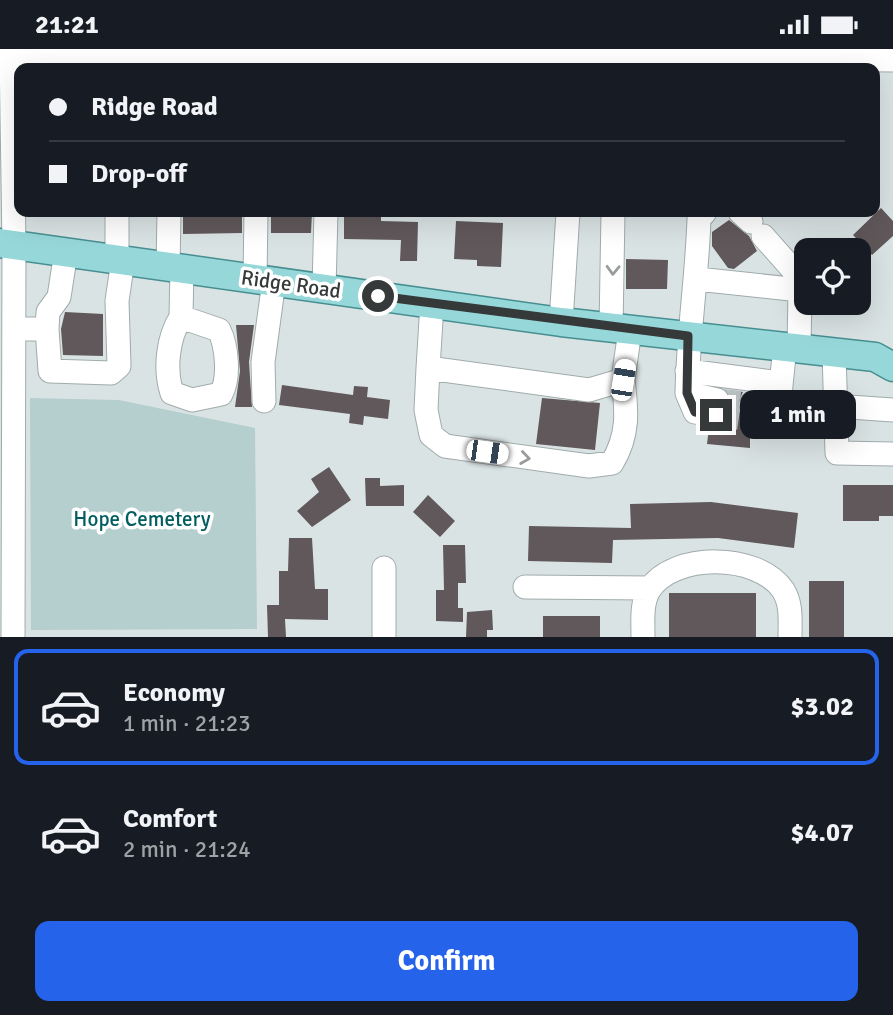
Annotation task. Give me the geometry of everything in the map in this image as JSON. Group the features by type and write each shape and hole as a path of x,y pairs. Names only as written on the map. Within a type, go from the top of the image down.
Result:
{"main road":[{"name":"Ridge Road","path":"7,244 561,322 887,358"}],"street":[{"path":"13,637 7,565 7,393 14,329 7,281 11,51 893,60"},
{"path":"66,252 59,297 48,311 50,370 111,373 119,366 117,301 120,260 117,217"},
{"path":"169,217 181,317"},
{"path":"257,217 264,280 264,401"},
{"path":"324,289 326,217"},
{"path":"561,322 568,217"},
{"path":"432,304 426,410 431,435 445,446 589,466 612,463 623,446 627,416 613,217"},
{"path":"687,382 688,336 697,279 701,217"},
{"path":"752,223 794,271"},
{"path":"697,279 794,289"},
{"path":"750,412 779,394 792,347 796,315"},
{"path":"14,329 47,329"},
{"path":"834,352 836,453 893,454"},
{"path":"428,367 589,390 623,380"},
{"path":"687,382 779,394"},
{"path":"687,382 716,407"},
{"path":"835,406 893,409"},
{"path":"643,637 643,603 650,588 667,574 688,565 712,561 752,568 767,575 783,590 790,607 790,637"},
{"path":"384,568 384,637"},
{"path":"525,587 650,588"}],"green space":[{"name":"Hope Cemetery","path":"30,398 119,400 255,428 257,629 31,630"}],"building":[{"path":"881,208 893,221 893,236 872,255 871,238 856,238 853,235 872,217 880,217"},
{"path":"183,217 242,217 242,233 183,234"},
{"path":"271,217 312,217 311,233 271,233"},
{"path":"344,217 381,217 381,221 418,222 417,261 400,261 401,240 344,239"},
{"path":"729,220 749,236 757,251 734,269 728,268 712,246 712,232"},
{"path":"456,221 503,223 501,267 477,266 477,260 454,259"},
{"path":"626,259 668,260 667,289 626,289"},
{"path":"65,312 103,314 103,356 63,355 61,329"},
{"path":"236,325 254,325 249,362 252,407 235,407 240,371"},
{"path":"282,385 353,395 354,386 368,387 367,397 390,400 388,419 364,416 363,425 349,423 350,414 279,405"},
{"path":"727,390 743,392 737,404 739,411 750,418 750,448 707,444 709,428 722,428 730,418 731,397"},
{"path":"542,398 600,403 595,450 536,444"},
{"path":"329,467 351,500 312,527 297,511 319,492 311,479"},
{"path":"365,478 380,478 380,486 404,485 404,506 366,506"},
{"path":"843,485 893,485 893,516 879,516 879,521 843,521"},
{"path":"428,495 455,521 440,537 413,512"},
{"path":"711,502 798,513 794,548 718,538 613,540 612,563 528,561 529,526 631,528 630,504"},
{"path":"289,538 312,538 315,589 328,589 328,620 285,619 286,637 268,637 267,605 279,605 279,571 288,571"},
{"path":"443,545 465,545 466,583 458,583 458,608 463,608 463,622 436,621 436,590 444,590"},
{"path":"809,581 844,581 844,637 809,637"},
{"path":"669,593 756,593 756,637 669,637"},
{"path":"492,610 493,630 487,630 487,637 466,637 467,612"},
{"path":"543,616 600,616 600,637 543,637"}],"tunnel":[{"path":"717,400 751,404"},
{"path":"716,415 750,420"}],"route":[{"path":"378,296 575,324 688,336 687,393 695,412 716,415"}]}
